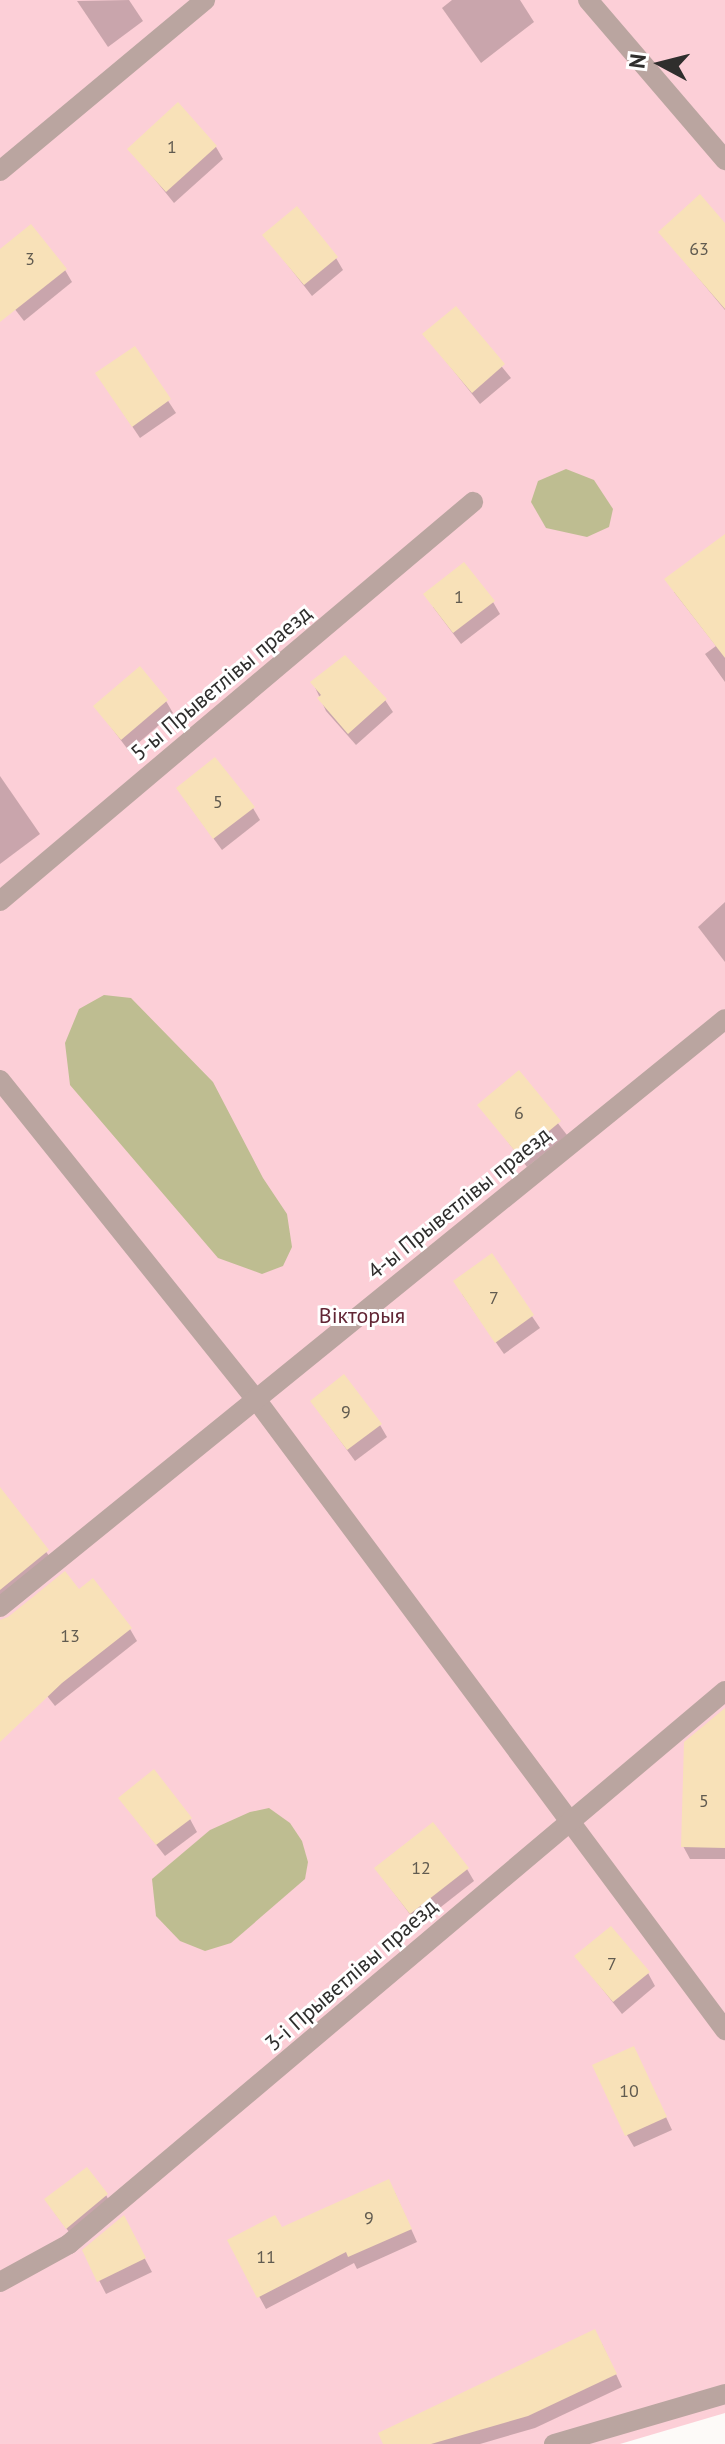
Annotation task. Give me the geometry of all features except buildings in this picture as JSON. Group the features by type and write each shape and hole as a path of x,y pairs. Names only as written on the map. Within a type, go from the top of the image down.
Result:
{"lane":[{"path":"0,171 205,0"},
{"path":"588,0 725,160"},
{"name":"5-ы Прыветлівы праезд","path":"0,901 473,502"},
{"name":"4-ы Прыветлівы праезд","path":"0,1607 725,1019"},
{"path":"0,1080 255,1398 725,2030"},
{"name":"3-і Прыветлівы праезд","path":"0,2282 69,2244 570,1818 725,1691"},
{"path":"554,2444 725,2394"}],"green space":[{"name":"Вікторыя","path":"0,0 725,0 725,2413 620,2444 0,2444"}],"shaded area":[{"path":"566,469 594,480 613,509 609,527 587,537 546,528 531,502 538,481"},
{"path":"104,995 131,998 213,1082 263,1178 287,1214 292,1247 283,1266 262,1274 218,1258 70,1085 65,1043 79,1009"},
{"path":"269,1808 290,1823 302,1841 308,1862 305,1879 231,1943 205,1951 180,1941 156,1916 152,1879 210,1830 250,1812"}]}
